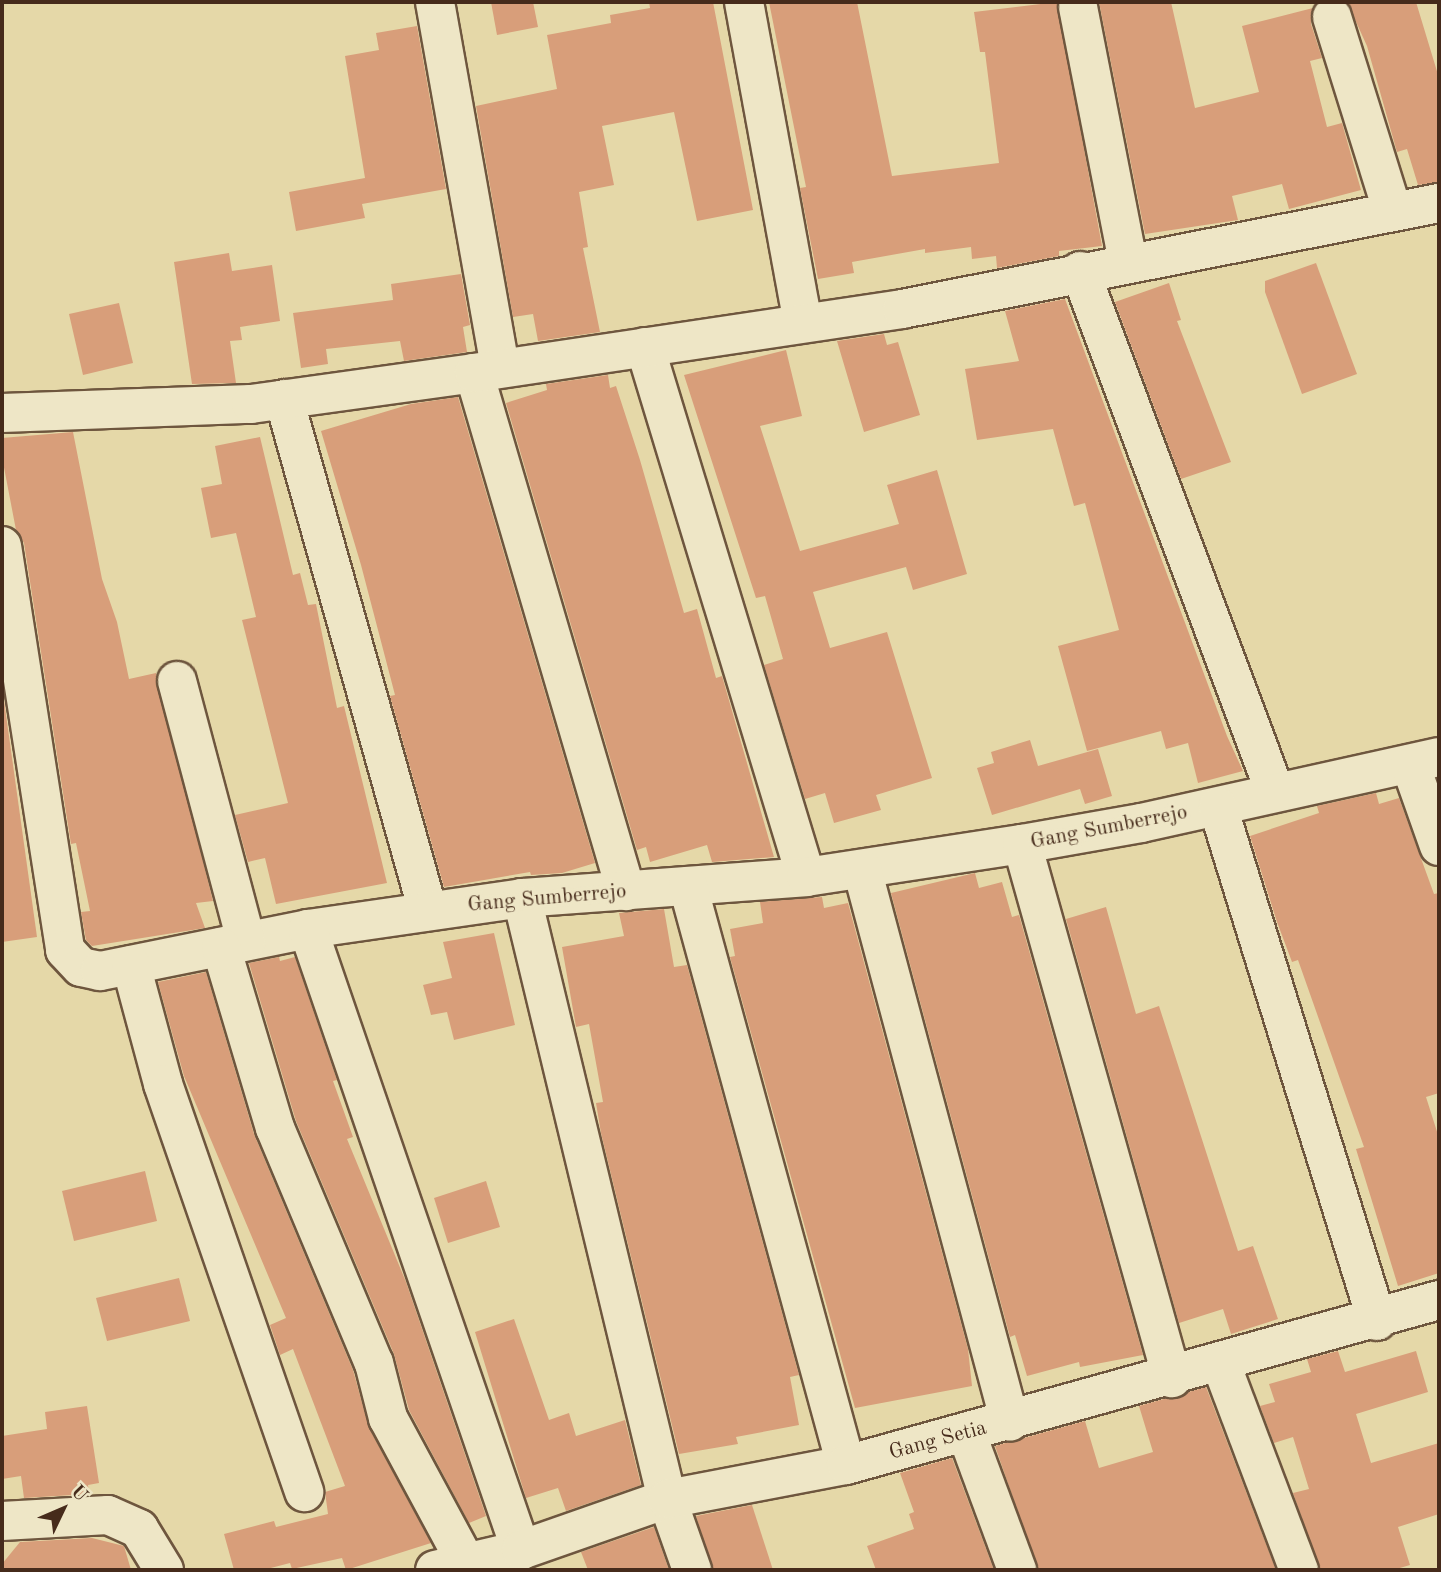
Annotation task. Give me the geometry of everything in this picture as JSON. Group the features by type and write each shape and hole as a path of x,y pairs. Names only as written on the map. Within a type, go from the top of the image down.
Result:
{"street":[{"path":"435,2 487,370 626,891"},
{"path":"744,2 803,323"},
{"path":"1078,7 1128,261"},
{"path":"1332,17 1392,210"},
{"path":"2,413 284,399 645,347 902,309 1128,261 1439,202"},
{"path":"1080,271 1275,792"},
{"path":"645,347 806,877"},
{"path":"284,399 428,911"},
{"name":"Gang Sumberrejo","path":"2,546 65,950 81,967 91,969 131,965 308,929 522,898 806,877 1022,844 1218,807 1425,760"},
{"path":"177,681 275,1128 374,1363 388,1418 457,1567"},
{"path":"1425,760 1439,846"},
{"path":"1218,807 1377,1321"},
{"path":"1022,844 1171,1378"},
{"path":"862,869 1010,1422"},
{"path":"688,886 846,1465"},
{"path":"522,898 667,1499 692,1570"},
{"path":"308,929 521,1550"},
{"path":"131,965 163,1084 304,1492"},
{"name":"Gang Setia","path":"457,1567 521,1550 667,1499 846,1465 1377,1321 1439,1300"},
{"path":"1221,1364 1299,1570"},
{"path":"966,1432 1017,1570"},
{"path":"2,1521 108,1515 139,1529 164,1570"}],"building":[{"path":"491,2 533,2 538,27 497,35"},
{"path":"649,2 713,2 753,210 697,221 674,112 602,126 614,185 579,192 588,247 583,248 600,332 538,341 533,314 513,317 476,106 557,89 547,35 611,23 610,15 650,8"},
{"path":"769,2 857,2 892,176 999,163 985,52 980,52 974,12 1057,2 1102,246 1059,251 1059,256 997,268 996,256 972,259 971,247 925,253 925,249 852,262 854,273 818,279 800,188 806,187"},
{"path":"1099,2 1171,2 1195,108 1259,92 1242,26 1313,8 1311,24 1322,58 1310,61 1327,127 1342,123 1361,190 1289,209 1282,184 1232,196 1238,220 1145,234"},
{"path":"1347,2 1416,2 1439,78 1439,182 1418,185 1407,149 1397,152 1367,46"},
{"path":"417,26 446,189 362,204 365,218 296,231 289,192 365,178 345,56 379,50 376,33"},
{"path":"229,253 232,271 272,265 280,321 240,327 242,340 230,341 236,383 192,384 174,262"},
{"path":"1316,263 1357,374 1302,394 1265,292 1265,281"},
{"path":"461,274 470,325 463,327 467,352 404,361 400,341 326,349 328,364 301,368 293,313 393,300 391,284"},
{"path":"1169,283 1181,320 1177,321 1231,462 1181,479 1115,302"},
{"path":"1065,299 1227,736 1243,771 1198,783 1188,743 1166,749 1161,731 1087,751 1058,646 1119,630 1085,503 1074,506 1053,429 977,440 965,369 1019,361 1005,311"},
{"path":"119,303 133,363 83,375 69,314"},
{"path":"884,334 887,345 898,342 920,415 864,432 837,341"},
{"path":"786,350 802,416 760,426 800,551 899,524 887,485 937,470 967,574 913,590 906,567 813,592 830,648 887,632 932,778 876,795 881,810 834,823 825,793 805,799 764,665 783,659 765,596 756,598 684,375"},
{"path":"608,375 610,388 616,386 640,460 684,613 697,609 716,678 722,676 774,857 712,862 707,845 650,862 646,847 637,850 506,403 547,390 546,384"},
{"path":"458,397 595,863 562,873 531,875 530,872 444,887 390,696 395,695 361,565 321,431 411,404"},
{"path":"73,432 102,579 117,622 129,679 156,673 213,901 196,903 205,928 92,946 86,940 81,912 90,911 76,843 71,844 24,543 16,530 2,457 2,438"},
{"path":"260,437 293,575 300,573 308,605 316,604 337,708 344,706 387,883 276,904 265,858 248,862 235,815 288,803 242,620 256,617 236,533 211,538 201,488 222,484 215,446"},
{"path":"2,686 37,937 2,942"},
{"path":"1030,740 1038,766 1098,749 1112,796 1085,804 1080,789 992,815 977,768 994,763 991,752"},
{"path":"1376,793 1379,804 1399,798 1434,894 1439,893 1439,1093 1426,1097 1439,1138 1439,1273 1398,1286 1356,1149 1364,1147 1298,960 1292,962 1277,922 1250,836 1319,813 1317,806"},
{"path":"975,873 979,888 1002,882 1012,917 1019,915 1143,1355 1080,1367 1079,1362 1027,1376 1015,1335 1010,1337 891,893"},
{"path":"822,897 824,908 848,903 968,1349 972,1386 855,1408 730,957 735,956 730,929 763,923 760,902"},
{"path":"1106,907 1136,1014 1159,1006 1238,1251 1253,1246 1278,1319 1231,1334 1223,1309 1179,1323 1066,919"},
{"path":"664,909 674,967 687,965 799,1375 790,1377 799,1425 736,1437 738,1444 679,1454 601,1133 596,1103 603,1102 589,1024 576,1027 562,947 624,936 619,913"},
{"path":"494,933 515,1025 454,1040 447,1012 431,1015 423,985 452,978 443,942"},
{"path":"279,957 280,961 295,957 337,1080 333,1081 353,1137 347,1139 406,1282 486,1516 469,1523 409,1410 394,1354 296,1121 249,963"},
{"path":"206,972 254,1134 353,1370 369,1428 431,1543 346,1570 342,1558 292,1569 290,1563 263,1570 234,1570 224,1534 274,1521 276,1527 328,1514 325,1492 345,1486 293,1349 280,1355 270,1325 286,1318 184,1076 158,982"},
{"path":"145,1171 157,1221 74,1241 62,1191"},
{"path":"486,1181 500,1227 448,1243 434,1198"},
{"path":"179,1278 190,1321 107,1341 96,1298"},
{"path":"514,1319 549,1420 569,1413 576,1436 625,1420 641,1485 566,1511 558,1488 526,1498 475,1332"},
{"path":"1338,1351 1345,1372 1416,1351 1428,1392 1356,1414 1371,1463 1439,1443 1439,1514 1398,1527 1410,1565 1393,1570 1320,1570 1293,1493 1309,1489 1293,1437 1274,1443 1260,1406 1275,1402 1269,1384 1311,1372 1307,1359"},
{"path":"1206,1387 1276,1570 1038,1570 995,1446 1085,1421 1099,1468 1153,1452 1139,1406"},
{"path":"87,1406 99,1483 88,1485 89,1494 24,1498 21,1476 2,1479 2,1436 47,1429 45,1412"},
{"path":"952,1458 994,1570 876,1570 867,1546 914,1529 909,1514 914,1512 900,1473"},
{"path":"752,1505 773,1570 713,1570 696,1516"},
{"path":"654,1527 669,1570 588,1570 581,1552"},
{"path":"92,1538 124,1546 131,1570 2,1570 2,1564 20,1542"}]}
